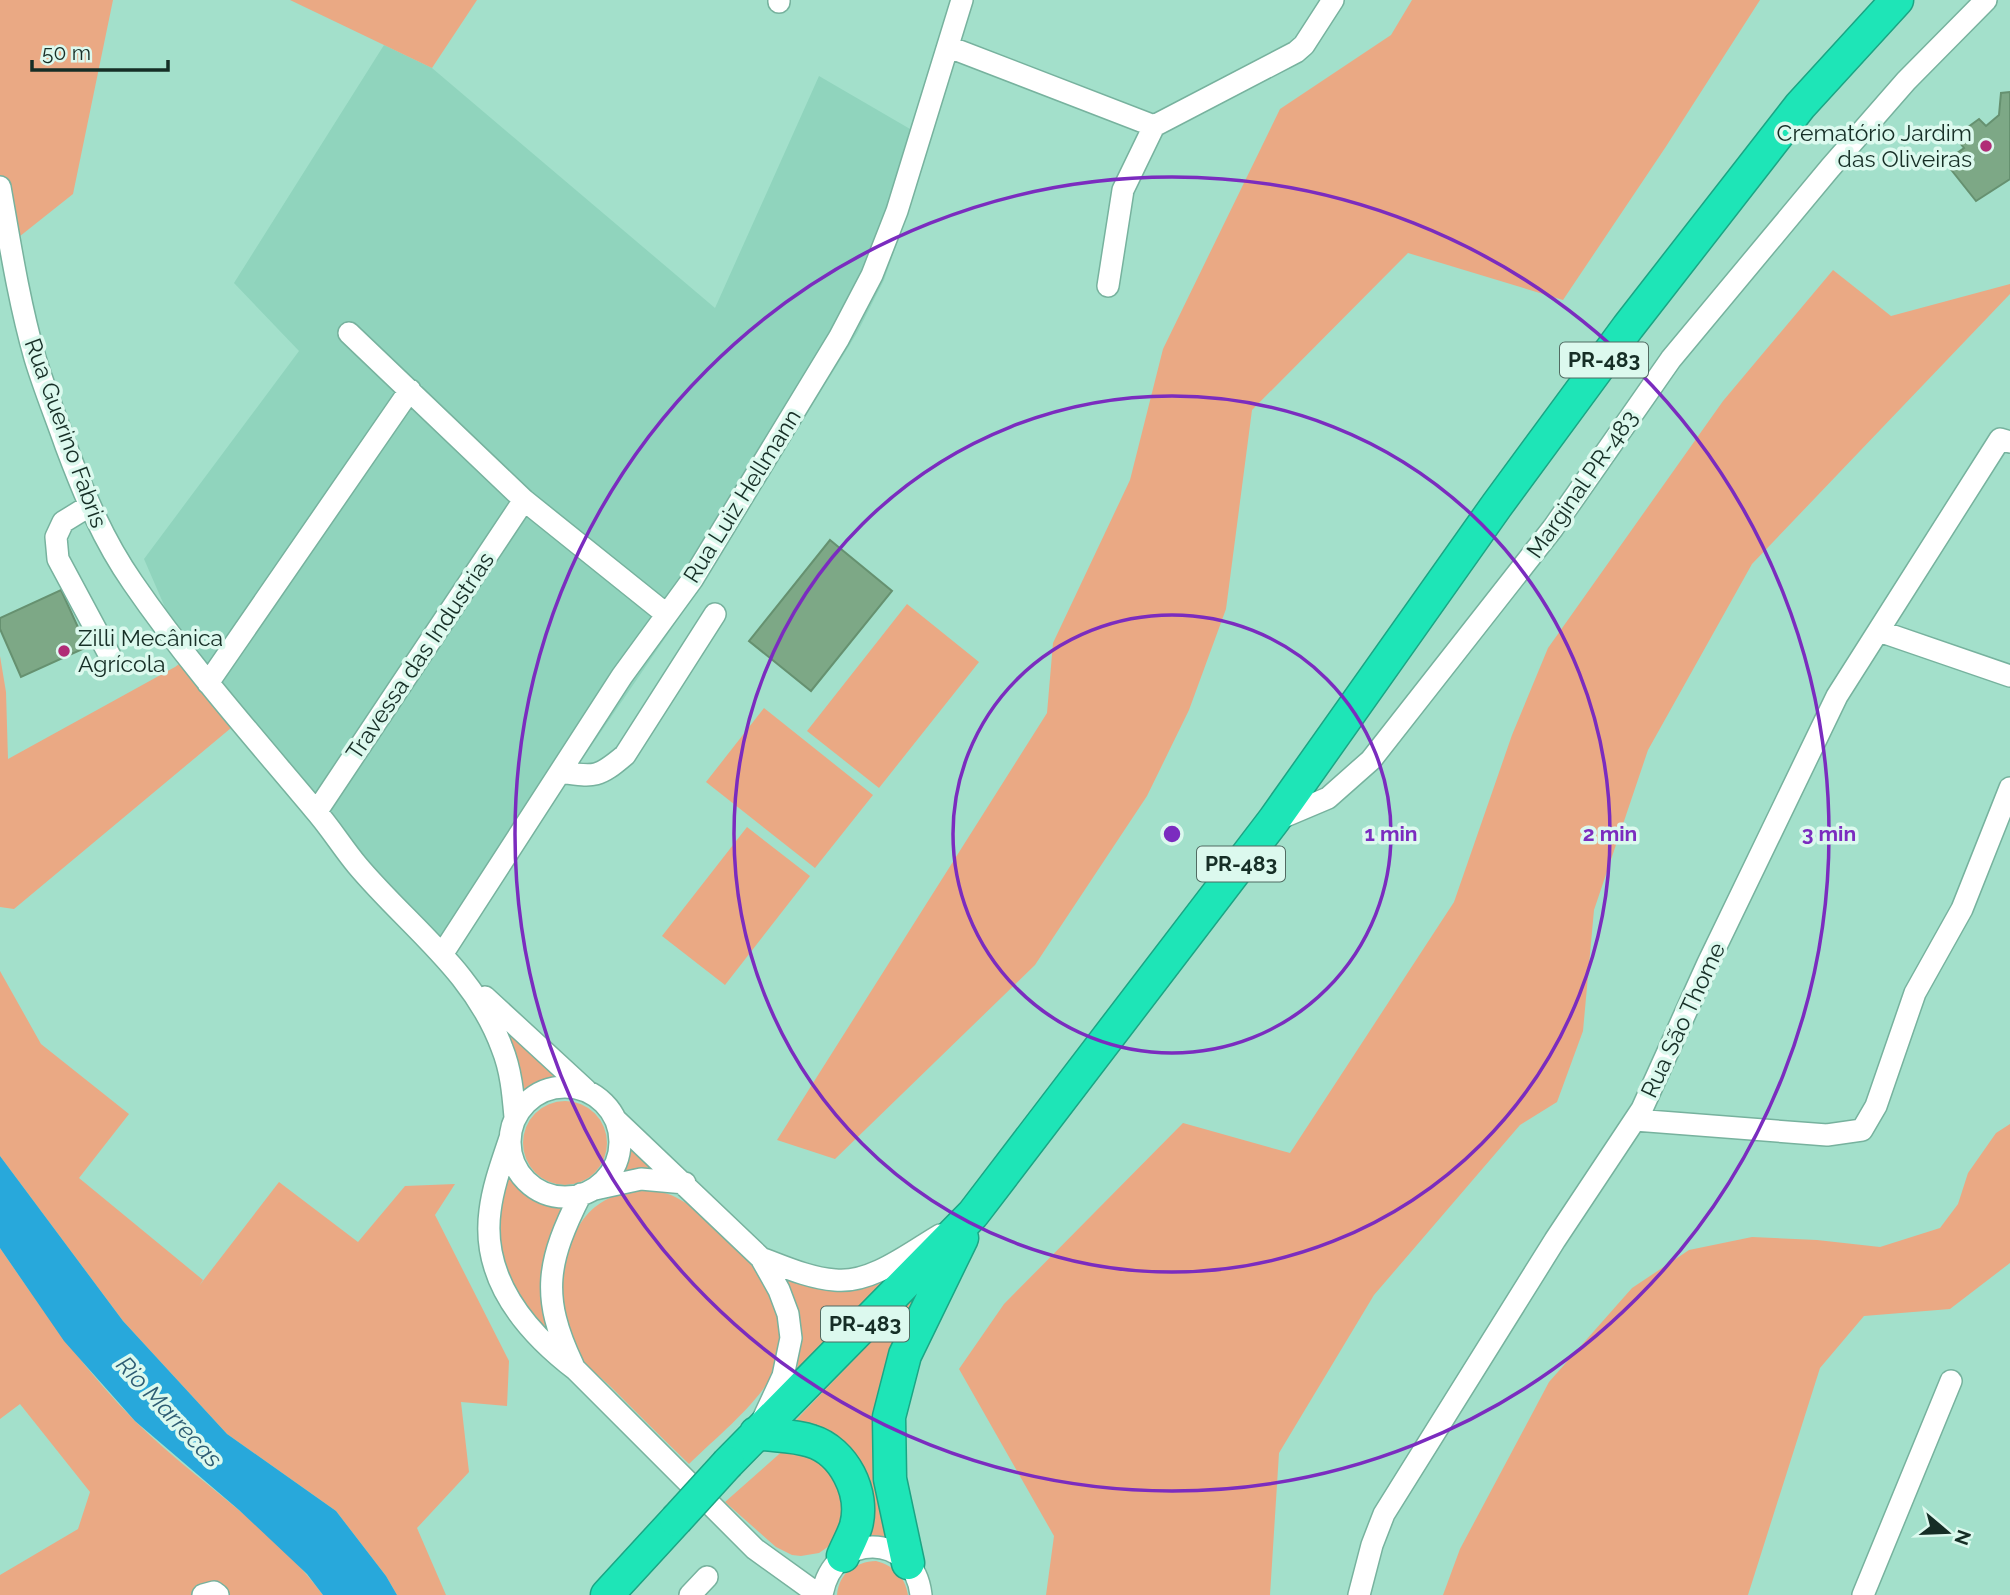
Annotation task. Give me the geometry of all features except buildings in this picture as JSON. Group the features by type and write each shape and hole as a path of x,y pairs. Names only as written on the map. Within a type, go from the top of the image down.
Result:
{"highway":[{"name":"PR-483","path":"607,1595 756,1433 974,1214 1274,820 1497,505 1628,327 1800,106 1897,0"},
{"path":"908,1563 890,1479 889,1417 905,1355 974,1214"},
{"path":"756,1433 811,1441 828,1450 844,1466 855,1487 859,1506 856,1525 843,1556"}],"street":[{"name":"Rua Luiz Hellmann","path":"443,953 622,676 692,580 839,338 872,275 897,211 950,47 962,0"},
{"path":"1108,286 1123,190 1154,126 1296,52 1304,46 1334,0"},
{"name":"Marginal PR-483","path":"1274,820 1328,798 1371,760 1553,528 1671,359 1898,91 1986,0"},
{"path":"950,47 1154,126"},
{"name":"Rua Guerino Fabris","path":"0,187 14,269 35,357 89,506 132,583 208,683 317,811 358,866 460,974"},
{"path":"349,333 524,500 666,614"},
{"path":"208,683 410,390"},
{"name":"Rua São Thome","path":"1359,1595 1372,1545 1384,1514 1555,1240 1642,1109 1714,951 1837,696 2005,441"},
{"name":"Travessa das Industrias","path":"317,811 524,500"},
{"path":"89,506 63,522 56,537 58,559 110,656"},
{"path":"560,772 590,777 609,769 625,755 715,614"},
{"path":"1878,631 2010,676"},
{"path":"1635,1120 1827,1135 1862,1130 1876,1106 1914,993 1962,909 2010,788"},
{"path":"460,974 586,1090 598,1097 615,1119 761,1258 779,1290 788,1314 791,1338 783,1376 756,1433"},
{"path":"460,974 489,1017 503,1049 511,1080 513,1127 510,1151 514,1164 530,1185 554,1196 587,1192 641,1179 685,1183"},
{"path":"586,1090 573,1087 545,1090 528,1101 513,1127 494,1186 489,1213 490,1248 512,1306 549,1349 576,1370 755,1549 820,1595 831,1567 856,1549 870,1547 890,1551 908,1563 916,1573 921,1595"},
{"path":"576,1370 561,1340 550,1285 564,1228 587,1192 612,1170 618,1158 620,1145 615,1119"},
{"path":"761,1258 804,1274 838,1281 876,1273 974,1214"},
{"path":"1863,1595 1951,1381"},
{"path":"690,1595 707,1577"}],"shaded area":[{"path":"0,0 113,0 73,194 0,252"},
{"path":"290,0 477,0 432,68"},
{"path":"1412,0 1760,0 1563,300 1408,253 1252,410 1226,609 1189,710 1147,796 1035,965 835,1159 777,1140 1047,713 1053,643 1130,480 1163,349 1280,109 1391,35"},
{"path":"384,45 432,68 715,308 819,76 929,140 884,280 857,333 698,590 451,951 313,814 187,658 144,559 299,351 234,283"},
{"path":"1833,270 1891,316 2010,284 2010,294 1752,564 1648,750 1594,910 1583,1031 1557,1102 1520,1125 1374,1295 1279,1453 1270,1595 1046,1595 1054,1536 959,1369 1004,1304 1183,1123 1290,1153 1454,902 1512,735 1548,648 1723,401"},
{"path":"907,604 979,662 879,788 807,731"},
{"path":"0,656 6,692 8,759 187,658 237,723 14,909 0,907"},
{"path":"764,708 873,795 815,868 706,782"},
{"path":"747,827 810,876 725,985 662,936"},
{"path":"0,971 41,1044 129,1114 79,1178 203,1280 199,1286 279,1182 358,1242 405,1186 455,1184 435,1215 509,1361 507,1406 461,1402 469,1472 417,1528 446,1595 397,1595 386,1576 336,1511 227,1434 123,1321 0,1156"},
{"path":"498,1017 563,1079 540,1084 522,1098"},
{"path":"565,1101 581,1104 595,1113 604,1127 607,1143 604,1159 595,1173 581,1182 565,1185 549,1182 535,1173 526,1159 523,1143 526,1127 535,1113 549,1104"},
{"path":"2010,1124 2010,1263 1950,1309 1864,1316 1820,1368 1748,1595 1443,1595 1460,1549 1549,1382 1632,1288 1689,1250 1752,1237 1880,1247 1940,1228 1958,1204 1968,1173 1996,1133"},
{"path":"626,1138 671,1175 615,1178 625,1158"},
{"path":"508,1163 517,1182 531,1195 549,1203 571,1203 561,1219 560,1352 519,1309 497,1239"},
{"path":"639,1189 671,1195 685,1202 716,1227 760,1276 777,1306 780,1320 780,1350 771,1377 751,1404 689,1464 578,1355 569,1339 564,1320 562,1278 573,1237 595,1207 606,1200"},
{"path":"0,1248 64,1338 116,1401 158,1443 281,1547 323,1595 0,1595 0,1575 78,1529 90,1492 20,1404 0,1419"},
{"path":"772,1267 896,1273 796,1377 801,1337"},
{"path":"925,1286 895,1344 880,1388 876,1410 875,1464 894,1542 865,1536 867,1525 794,1422"},
{"path":"786,1448 829,1464 847,1505 835,1542 819,1553 792,1555 776,1547 725,1502"},
{"path":"876,1561 898,1573 908,1595 837,1595 838,1587 849,1570"}],"water":[{"name":"Rio Marrecas","path":"0,1156 123,1321 227,1434 336,1511 386,1576 397,1595 323,1595 307,1574 239,1510 135,1421 64,1341 0,1248"}],"place":[{"name":"Crematório Jardim das Oliveiras","path":"1986,146"},
{"name":"Zilli Mecânica Agrícola","path":"64,651"}]}
